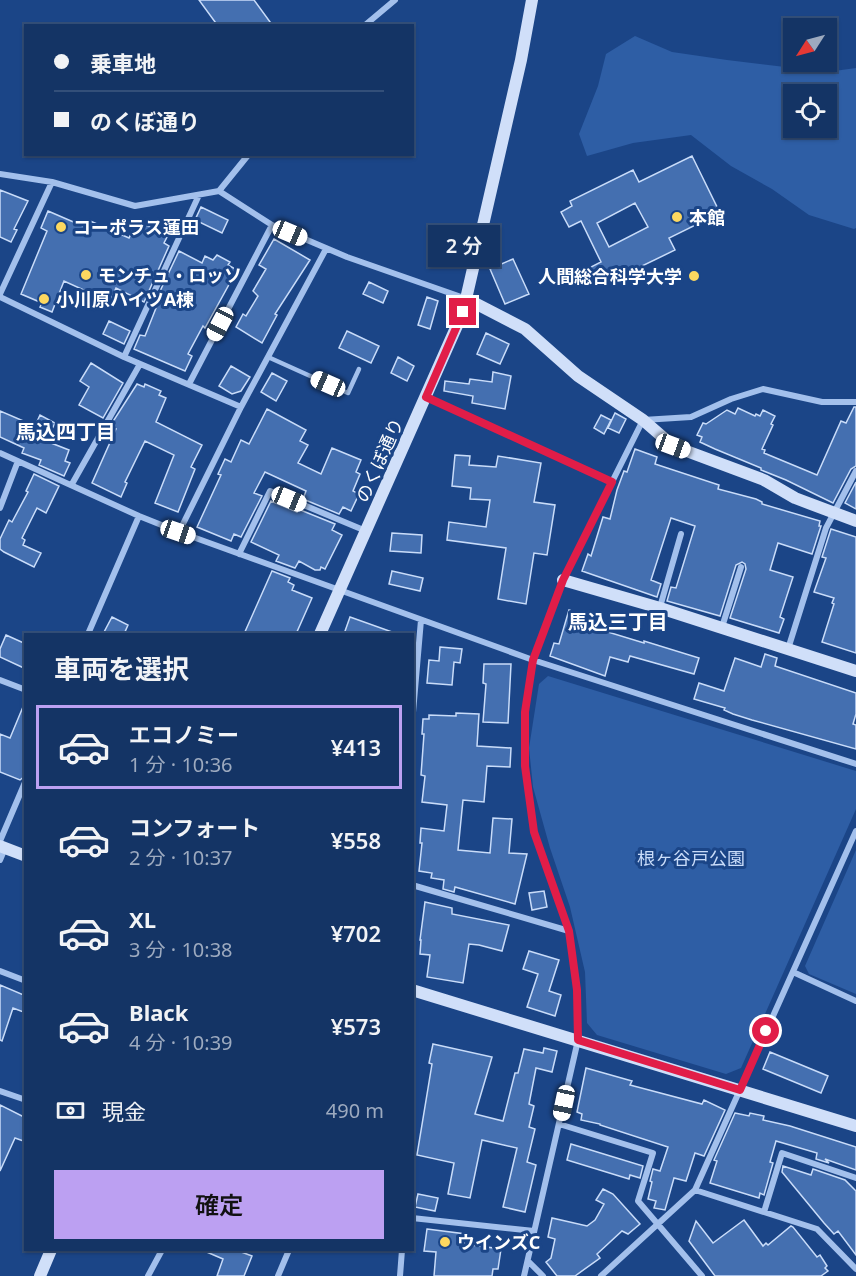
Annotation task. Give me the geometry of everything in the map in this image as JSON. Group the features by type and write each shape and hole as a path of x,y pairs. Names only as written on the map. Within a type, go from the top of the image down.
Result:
{"street":[{"path":"366,24 395,0"},
{"name":"のくぼ通り","path":"320,633 426,397 467,299 521,60 532,0"},
{"path":"0,174 52,182 135,206 219,191 247,156"},
{"path":"52,182 0,296 124,357 241,407"},
{"path":"219,191 272,225 326,249 467,299 525,329 578,376 643,420 673,446 764,480 795,498 856,521"},
{"path":"124,357 199,195"},
{"path":"189,384 272,225"},
{"path":"178,532 241,407 326,249"},
{"path":"72,484 140,364"},
{"path":"643,420 691,417 731,399 763,389 822,402 856,402"},
{"path":"426,397 612,482"},
{"path":"524,1276 578,1040 577,990 569,931 534,832 525,766 525,712 533,660 563,580 643,420"},
{"path":"0,453 178,532 533,660 856,765"},
{"path":"0,508 18,461"},
{"path":"788,649 826,528 856,471"},
{"path":"239,554 270,491 367,531"},
{"path":"88,633 139,516"},
{"path":"660,608 681,534"},
{"path":"722,628 741,567"},
{"path":"563,580 660,608 856,671"},
{"path":"414,698 420,620"},
{"path":"0,680 24,689"},
{"path":"24,786 1,849 24,855"},
{"path":"601,1276 694,1190 856,831"},
{"path":"414,886 569,931"},
{"path":"0,971 24,980"},
{"path":"793,972 856,1001"},
{"path":"414,991 856,1126"},
{"path":"0,1091 24,1099"},
{"path":"559,1124 653,1153 638,1201 702,1276"},
{"path":"764,1212 782,1153 856,1178"},
{"path":"694,1190 817,1229 856,1269"},
{"path":"414,1218 534,1231"},
{"path":"40,1276 51,1251"},
{"path":"148,1276 161,1251"},
{"path":"278,1276 289,1251"},
{"path":"400,1276 402,1251"},
{"path":"528,1261 543,1276"}],"lane":[{"path":"268,357 348,393 359,369"}],"green space":[{"path":"635,36 672,52 783,67 783,72 837,72 856,68 856,228 809,215 772,189 731,166 691,135 633,143 587,156 579,134 598,86 606,54"},
{"name":"根ヶ谷戸公園","path":"548,676 856,771 856,809 741,1068 726,1074 597,1035 587,1023 585,972 570,907 533,787 529,748 539,684"},
{"path":"856,850 856,994 809,974 805,966"}],"building":[{"path":"199,0 254,0 272,24 217,24"},
{"name":"本館","path":"692,156 720,213 669,238 675,250 611,281 608,277 596,282 589,268 601,262 581,221 569,227 561,212 572,206 570,201 633,170 639,182","holes":["635,203 648,227 609,247 597,223"]},
{"path":"0,190 28,201 14,229 17,230 11,242 0,237"},
{"path":"201,207 228,220 222,233 195,220"},
{"path":"48,211 85,227 88,220 129,238 137,221 168,235 164,243 169,246 144,302 116,288 110,302 64,281 52,312 40,307 42,303 21,294 47,231 41,228"},
{"path":"274,239 310,260 275,314 277,315 262,343 236,327 243,314 246,316 258,296 253,291 266,269 259,265"},
{"path":"179,251 202,263 205,256 213,260 217,255 230,262 228,265 237,270 188,354 192,356 185,371 134,349 140,335 145,336 156,308 153,306"},
{"path":"513,259 529,294 505,304 490,269"},
{"path":"369,282 388,291 383,303 363,294"},
{"path":"427,297 438,301 430,329 418,325"},
{"path":"109,321 130,331 124,344 103,334"},
{"path":"347,331 379,346 371,363 339,348"},
{"path":"486,333 509,344 500,364 477,354"},
{"path":"398,357 414,366 407,381 391,373"},
{"path":"91,363 123,383 103,418 79,405 89,387 80,381"},
{"path":"231,366 250,377 241,391 232,394 219,386"},
{"path":"493,372 511,376 505,409 472,403 473,396 444,391 445,381 469,384 470,379 492,382"},
{"path":"272,373 287,381 276,401 261,392"},
{"path":"137,384 144,387 145,384 161,391 159,395 166,398 156,422 202,445 191,467 195,469 178,512 155,503 174,455 145,441 125,482 127,483 121,497 92,483 116,429 112,423"},
{"path":"856,407 856,466 851,469 833,503 700,442 702,437 697,435 703,423 706,424 727,410 735,414 738,408 760,416 763,410 775,416 762,449 765,450 764,453 817,475 841,421 846,423"},
{"path":"267,409 306,430 300,441 308,445 298,463 321,474 332,448 361,460 356,472 360,474 353,491 359,494 351,511 343,507 339,514 303,499 306,491 265,472 254,493 262,496 241,537 234,534 231,541 197,527 221,475 218,474 225,459 231,462 241,440 249,444"},
{"path":"0,411 35,426 40,415 55,423 46,441 69,450 65,461 70,463 64,476 39,465 41,460 22,453 24,448 0,437"},
{"path":"615,413 626,419 619,433 608,428"},
{"path":"601,415 611,420 604,434 594,428"},
{"path":"635,449 657,457 655,464 719,485 718,489 756,499 762,504 820,521 819,526 821,526 812,554 778,543 770,570 793,577 780,617 784,619 779,633 730,618 746,569 742,562 736,565 720,616 667,601 671,587 676,588 695,526 671,518 651,580 661,584 657,597 582,571 588,554 591,556 603,517 610,519 617,490 624,471 627,472"},
{"path":"455,455 470,456 469,465 496,467 498,456 541,463 534,502 555,505 547,555 534,553 526,604 498,599 506,548 447,540 449,522 486,527 490,500 470,499 471,488 452,486"},
{"path":"34,474 59,486 46,513 37,508 22,538 25,540 23,545 41,553 34,567 0,549 0,539 9,520 12,522 28,492 26,491"},
{"path":"856,482 856,509 845,503"},
{"path":"271,501 335,524 332,530 342,535 325,569 321,567 320,570 315,570 299,561 295,568 276,561 279,555 251,542"},
{"path":"831,529 856,537 856,653 822,642 834,598 814,592 826,558 822,557"},
{"path":"392,533 422,535 421,553 390,551"},
{"path":"272,571 290,578 288,582 294,585 292,590 312,598 296,633 244,633"},
{"path":"392,571 423,578 420,591 389,584"},
{"path":"569,610 581,614 580,618 599,624 598,629 699,658 694,674 630,656 628,662 610,657 605,676 550,656 554,643 559,644"},
{"path":"112,617 128,625 124,633 104,633"},
{"path":"350,617 395,633 344,633"},
{"path":"6,635 24,643 24,668 0,657 0,649"},
{"path":"440,647 462,649 460,663 454,662 452,685 427,683 429,660 439,661"},
{"path":"765,654 777,658 775,666 856,693 856,714 853,724 856,725 856,749 752,720 724,710 725,708 694,699 699,683 724,691 735,658 761,667"},
{"path":"484,664 511,664 508,723 483,722 486,684 483,683"},
{"path":"24,704 24,777 20,780 0,772 0,734 10,738"},
{"path":"456,713 479,714 477,746 511,748 510,767 487,766 484,802 463,800 458,850 490,853 493,818 512,819 509,853 527,854 515,904 455,887 454,892 443,889 444,880 431,878 432,873 419,871 421,828 444,831 447,805 422,802 425,776 421,775 423,719 429,719 429,715 456,716"},
{"path":"544,891 547,907 532,910 529,893"},
{"path":"425,902 452,908 452,914 509,925 502,951 469,944 463,983 427,977 430,955 420,954"},
{"path":"529,951 559,960 549,991 561,995 555,1016 527,1007 538,974 523,969"},
{"path":"0,985 24,995 24,1012 13,1008 2,1041 0,1040"},
{"path":"433,1044 492,1057 475,1114 503,1121 515,1073 518,1073 524,1049 543,1053 544,1048 557,1051 552,1072 536,1068 529,1104 534,1106 529,1127 535,1129 527,1162 536,1165 525,1212 503,1207 517,1148 482,1140 470,1198 448,1194 454,1163 417,1155 432,1064 429,1063"},
{"path":"770,1052 828,1076 821,1093 763,1069"},
{"path":"586,1068 632,1081 630,1085 702,1104 704,1100 725,1110 704,1156 695,1153 686,1181 674,1178 665,1210 654,1208 656,1201 648,1199 653,1169 660,1171 668,1147 600,1124 581,1120 582,1114 577,1112"},
{"path":"0,1105 24,1117 24,1141 15,1138 0,1171"},
{"path":"735,1113 764,1116 763,1120 856,1147 856,1170 825,1159 829,1163 816,1159 817,1153 776,1141 770,1162 773,1163 764,1195 760,1193 759,1198 710,1183 717,1161 714,1160"},
{"path":"571,1144 643,1166 640,1178 630,1175 629,1179 567,1160"},
{"path":"783,1166 811,1175 813,1169 845,1180 856,1191 856,1255 838,1231 834,1234 824,1223 782,1172"},
{"path":"603,1189 613,1194 640,1224 628,1234 622,1231 597,1254 600,1258 575,1276 557,1276 546,1262 551,1258 555,1239 548,1237 552,1218 587,1226 595,1220 604,1204 596,1200"},
{"path":"418,1194 438,1198 435,1211 415,1207"},
{"path":"744,1220 763,1246 766,1243 768,1245 791,1226 793,1227 817,1257 820,1255 828,1271 821,1276 715,1276 689,1241 696,1221 713,1243"},
{"path":"427,1229 466,1234 464,1244 501,1249 498,1269 493,1269 492,1276 434,1276 436,1252 424,1251"},
{"path":"204,1251 239,1251 252,1256 244,1276 217,1276 223,1259"}],"place":[{"name":"本館","path":"677,217"},
{"name":"コーポラス蓮田","path":"61,227"},
{"name":"モンチュ・ロッソ","path":"86,275"},
{"name":"人間総合科学大学","path":"694,276"},
{"name":"小川原ハイツA棟","path":"44,299"},
{"name":"ウインズC","path":"445,1242"}],"district":[{"name":"馬込四丁目","path":"66,431"},
{"name":"馬込三丁目","path":"618,621"}],"route":[{"path":"463,312 426,397 612,482 563,580 533,660 525,712 525,766 534,832 569,931 577,990 578,1040 740,1090 766,1031"}]}
